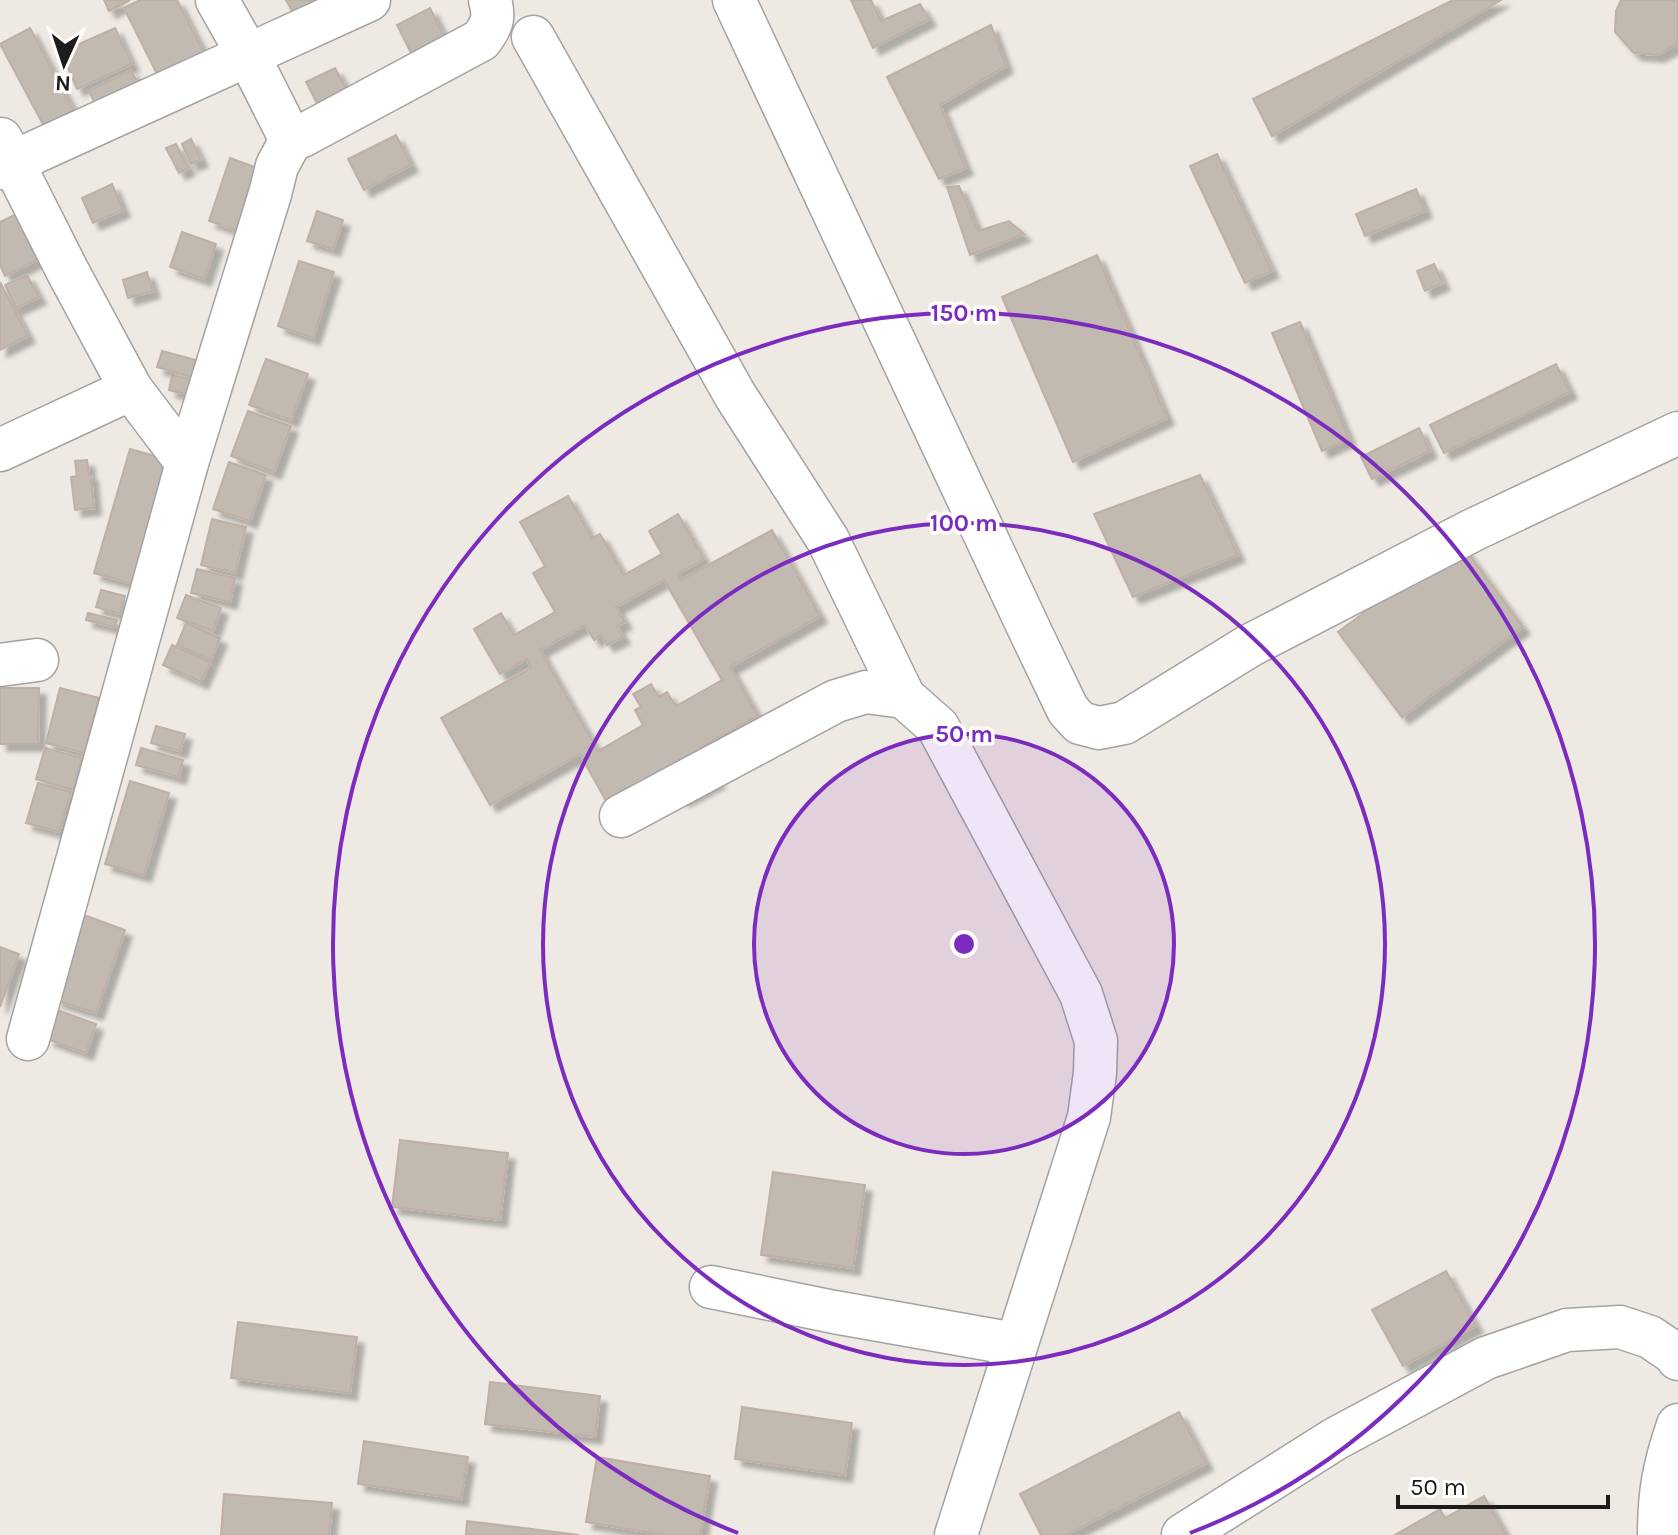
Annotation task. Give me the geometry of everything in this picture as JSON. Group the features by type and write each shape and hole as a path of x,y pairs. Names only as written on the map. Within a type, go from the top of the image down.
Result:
{"street":[{"path":"217,0 291,140"},
{"path":"187,463 131,389 4,156 248,55 369,0"},
{"path":"28,1039 187,463 277,166 291,140 481,40 491,27 493,12 490,0"},
{"path":"734,0 1032,635 1068,710 1080,723 1099,728 1124,723 1249,646 1473,530 1678,433"},
{"path":"533,37 735,395 828,540 904,697 938,727 1081,994 1096,1041 1089,1117 956,1535"},
{"path":"0,450 131,389"},
{"path":"621,816 836,701 866,692 904,697"},
{"path":"711,1287 1015,1344"},
{"path":"1183,1535 1335,1439 1486,1358 1567,1330 1620,1327 1650,1337 1678,1359"},
{"path":"1659,1535 1659,1503 1665,1463 1678,1425"}],"building":[{"path":"104,0 130,0 109,11"},
{"path":"140,0 177,0 205,55 159,78 124,8"},
{"path":"286,0 350,0 298,22"},
{"path":"851,0 871,0 881,21 920,4 929,19 873,48"},
{"path":"1453,0 1501,0 1272,136 1253,99"},
{"path":"1621,0 1678,0 1678,44 1657,55 1634,53 1615,32 1616,11"},
{"path":"430,8 447,42 414,59 397,25"},
{"path":"991,25 1006,66 940,105 966,168 939,179 887,77"},
{"path":"30,28 76,115 46,130 0,44"},
{"path":"115,28 132,64 77,89 61,52"},
{"path":"335,68 351,98 322,113 306,82"},
{"path":"131,70 141,90 98,110 89,91"},
{"path":"396,135 411,165 364,190 348,159"},
{"path":"191,139 201,160 191,164 182,144"},
{"path":"176,144 188,168 179,173 166,148"},
{"path":"1217,154 1272,271 1245,283 1190,166"},
{"path":"230,158 263,170 241,232 209,221"},
{"path":"112,184 123,210 93,223 82,198"},
{"path":"959,186 978,231 1009,221 1024,234 970,255 947,187"},
{"path":"1416,189 1425,211 1365,236 1356,214"},
{"path":"27,209 49,254 5,276 0,265 0,222"},
{"path":"317,211 343,220 333,249 307,241"},
{"path":"182,232 216,244 204,279 170,267"},
{"path":"1097,255 1167,418 1073,462 1002,297"},
{"path":"299,261 334,272 313,338 278,326"},
{"path":"1434,264 1443,283 1425,291 1417,271"},
{"path":"147,272 153,291 128,298 123,280"},
{"path":"27,275 39,297 16,308 5,285"},
{"path":"0,282 28,336 0,350"},
{"path":"1300,322 1349,439 1322,451 1272,333"},
{"path":"162,351 199,361 195,378 157,367"},
{"path":"266,359 308,374 291,420 249,405"},
{"path":"1556,364 1570,392 1444,453 1430,425"},
{"path":"172,375 198,381 195,397 169,390"},
{"path":"248,411 291,426 274,472 231,456"},
{"path":"1419,428 1430,451 1372,479 1361,457"},
{"path":"130,449 165,459 161,471 169,474 133,584 94,573"},
{"path":"87,460 94,508 75,510 71,477 77,476 75,461"},
{"path":"229,462 266,475 250,521 213,509"},
{"path":"1200,475 1238,555 1133,597 1094,514"},
{"path":"568,496 592,538 600,534 624,575 662,554 649,531 678,514 704,559 678,574 681,580 772,530 820,616 730,667 758,716 700,748 718,781 682,800 664,768 606,801 580,754 490,805 441,718 531,668 527,659 500,674 474,629 501,613 514,635 555,612 533,573 545,566 520,522","holes":["664,580 722,680 676,706 667,692 659,697 651,684 633,694 641,707 635,710 643,725 598,751 540,650 585,625 594,640 601,635 607,645 623,637 617,626 625,622 616,607"]},
{"path":"212,519 246,527 235,573 201,565"},
{"path":"1460,542 1523,627 1402,717 1338,632"},
{"path":"197,569 235,578 230,602 191,593"},
{"path":"101,590 125,596 120,614 96,607"},
{"path":"186,595 221,608 213,631 177,618"},
{"path":"88,613 117,620 115,627 86,620"},
{"path":"186,623 220,638 211,660 177,645"},
{"path":"172,645 210,662 201,682 163,665"},
{"path":"0,688 39,688 38,744 0,744"},
{"path":"60,688 99,698 84,753 46,743"},
{"path":"156,726 185,734 180,751 151,743"},
{"path":"45,748 82,758 73,790 36,779"},
{"path":"141,748 183,760 179,777 136,765"},
{"path":"130,781 169,793 144,875 105,864"},
{"path":"38,783 71,792 59,832 26,823"},
{"path":"84,915 125,930 96,1013 55,1000"},
{"path":"0,947 19,954 0,1007"},
{"path":"57,1010 96,1024 86,1053 47,1039"},
{"path":"400,1140 508,1153 500,1220 392,1207"},
{"path":"773,1172 865,1185 853,1268 761,1255"},
{"path":"1446,1271 1476,1326 1403,1366 1372,1310"},
{"path":"238,1322 357,1337 350,1393 231,1378"},
{"path":"490,1382 600,1396 595,1437 485,1424"},
{"path":"742,1407 852,1423 845,1475 735,1459"},
{"path":"1179,1412 1206,1463 1066,1535 1041,1535 1020,1494"},
{"path":"364,1441 468,1457 461,1499 358,1484"},
{"path":"597,1457 710,1476 700,1535 664,1535 586,1522"},
{"path":"224,1494 332,1503 329,1535 221,1535"},
{"path":"1484,1496 1506,1535 1395,1535 1440,1509 1445,1518"},
{"path":"467,1521 579,1535 466,1535"}]}
